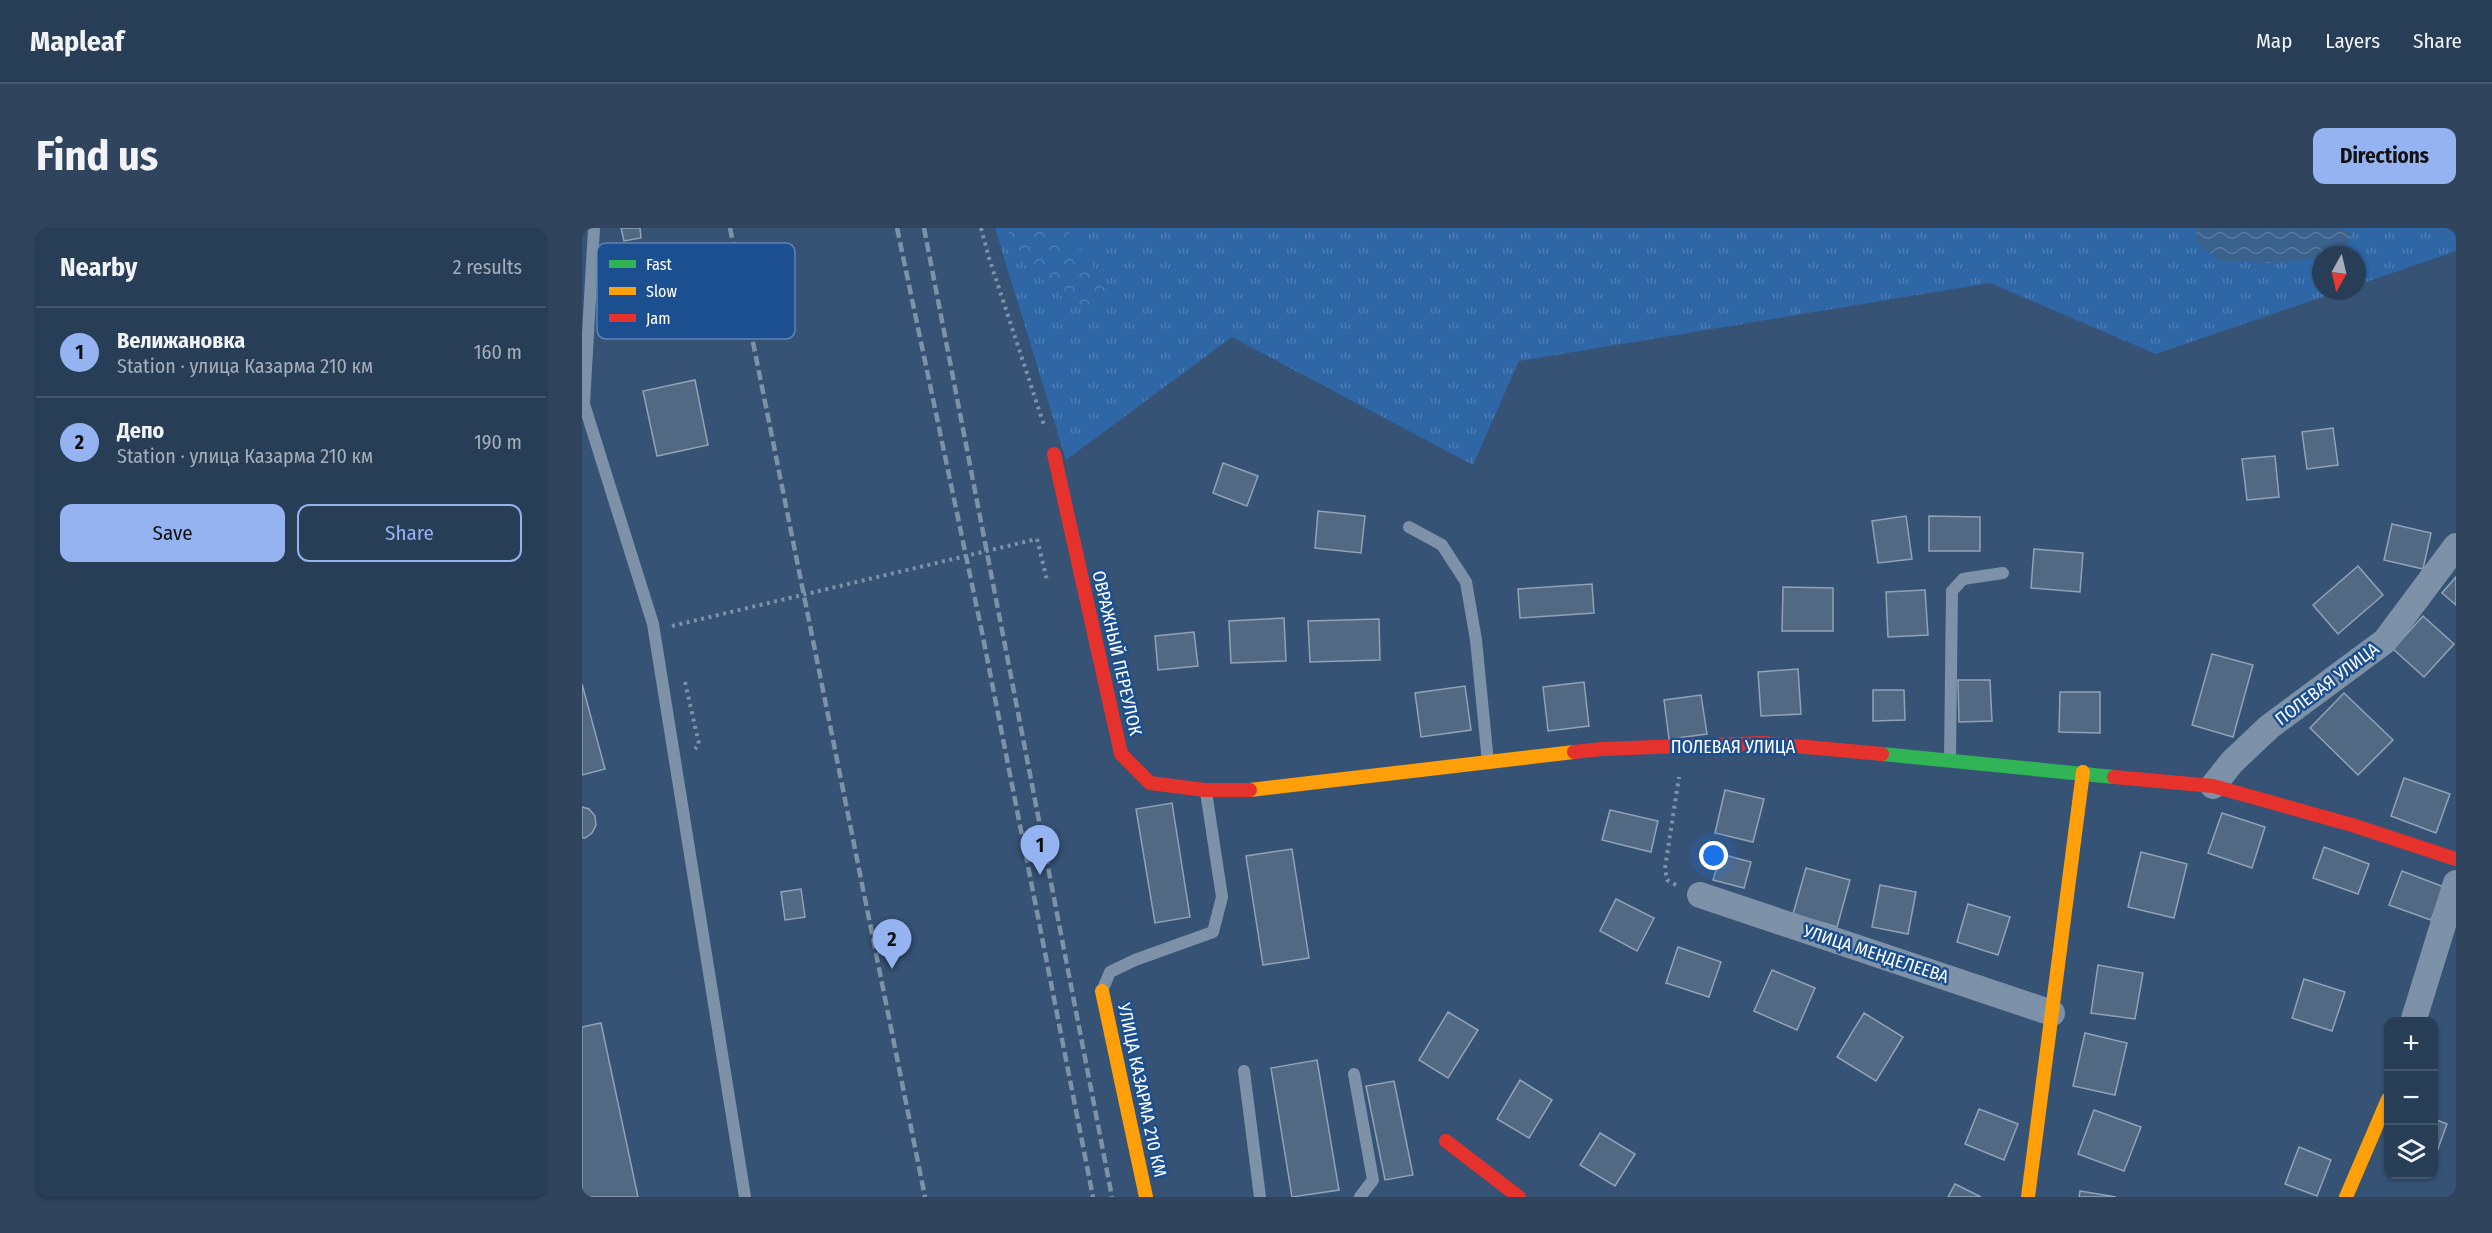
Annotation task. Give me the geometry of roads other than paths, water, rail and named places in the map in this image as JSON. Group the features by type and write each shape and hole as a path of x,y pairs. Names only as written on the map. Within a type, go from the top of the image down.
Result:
{"street":[{"name":"ОВРАЖНЫЙ ПЕРЕУЛОК","path":"1054,454 1103,680 1122,754 1150,783 1205,790 1254,790"},
{"name":"ПОЛЕВАЯ УЛИЦА","path":"2213,786 2232,762 2270,727 2385,641 2456,546"},
{"name":"ПОЛЕВАЯ УЛИЦА","path":"1254,790 1602,749 1763,744 2083,772 2213,786 2352,825 2456,859"},
{"path":"2028,1197 2083,772"},
{"path":"2415,1017 2456,882"},
{"name":"УЛИЦА МЕНДЕЛЕЕВА","path":"1700,895 2052,1012"},
{"name":"УЛИЦА КАЗАРМА 210 КМ","path":"1102,991 1146,1197"},
{"path":"2346,1197 2384,1108"},
{"path":"1446,1141 1519,1197"}],"lane":[{"path":"594,228 584,404 653,624 745,1197"},
{"path":"1409,527 1442,545 1466,582 1476,640 1488,762"},
{"path":"1950,760 1952,591 1963,579 2003,573"},
{"path":"1102,991 1110,972 1135,960 1213,932 1222,897 1205,790"},
{"path":"1244,1071 1260,1197"},
{"path":"1354,1074 1373,1180 1360,1197"}],"water":[{"path":"2195,228 2339,228 2351,233 2346,246 2312,246 2312,259 2272,263 2222,261 2199,245"}],"railway":[{"path":"730,228 733,243"},
{"path":"897,228 982,632 1093,1197"},
{"path":"924,228 1112,1197"},
{"path":"752,339 925,1197"}],"place":[{"name":"Велижановка","path":"1040,875"},
{"name":"Депо","path":"892,969"}]}
